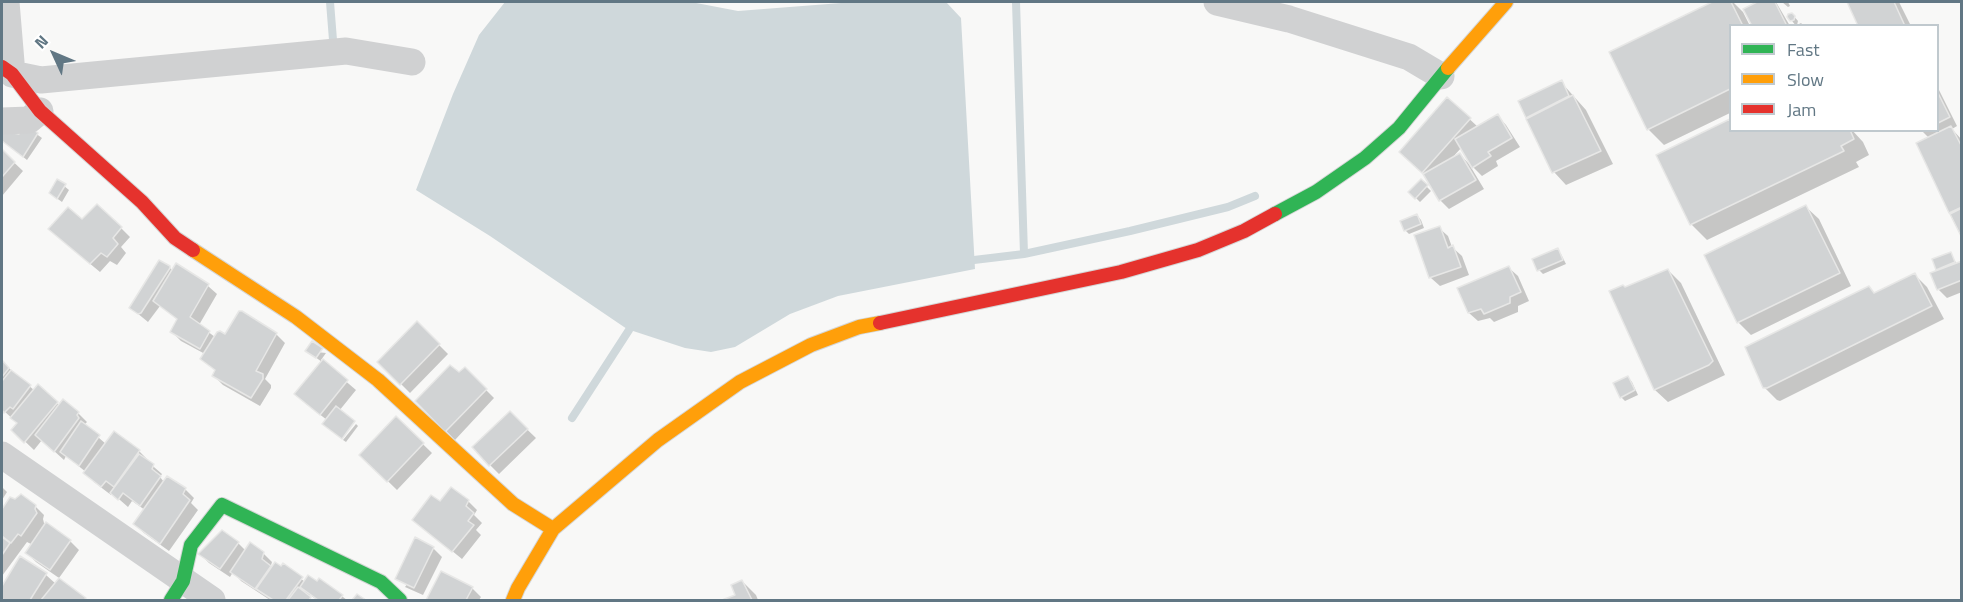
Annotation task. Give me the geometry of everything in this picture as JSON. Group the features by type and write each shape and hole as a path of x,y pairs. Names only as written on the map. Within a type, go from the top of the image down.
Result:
{"street":[{"path":"6,2 7,71 40,111 142,202 175,238 297,317 378,380 513,504 553,529"},
{"path":"1217,2 1289,10 1409,57 1441,76"},
{"path":"513,600 553,529 658,440 740,382 811,345 859,327 1121,272 1198,250 1244,231 1316,192 1365,158 1399,128 1506,2"},
{"path":"7,71 41,80 346,51 412,62"},
{"path":"2,121 30,120 40,111"},
{"path":"2,455 177,591 212,600"},
{"path":"177,591 190,545 222,506 381,582 400,600"}],"shaded area":[{"path":"505,2 691,2 738,11 854,2 946,2 961,18 975,269 838,296 790,314 735,347 711,352 685,348 627,329 490,236 416,190 453,94 479,35"}],"building":[{"path":"1712,2 1731,2 1742,24 1729,24 1729,89 1647,130 1609,52"},
{"path":"1757,2 1775,2 1786,24 1751,24 1743,9"},
{"path":"1847,2 1894,2 1904,24 1857,24"},
{"path":"1792,13 1795,16 1794,20 1790,21 1787,17"},
{"path":"1562,80 1569,96 1526,118 1518,101"},
{"path":"1573,95 1601,151 1552,173 1526,119"},
{"path":"1939,95 1950,117 1939,122"},
{"path":"1447,97 1471,118 1422,173 1399,152"},
{"path":"1498,114 1512,138 1488,152 1491,156 1472,168 1455,139"},
{"path":"1729,119 1729,132 1851,132 1854,139 1841,146 1844,151 1690,225 1656,155"},
{"path":"23,126 28,126 38,133 23,157 2,141 2,131 19,134"},
{"path":"1951,126 1962,147 1962,207 1949,213 1916,143"},
{"path":"2,149 15,162 2,177"},
{"path":"1460,153 1476,180 1439,201 1423,174"},
{"path":"57,179 66,184 57,199 49,193"},
{"path":"1421,179 1428,185 1415,199 1408,192"},
{"path":"97,204 122,227 113,238 118,244 107,257 101,253 90,264 48,229 68,207 82,219"},
{"path":"1806,205 1840,273 1737,323 1704,255"},
{"path":"1962,208 1962,238 1950,214"},
{"path":"1417,214 1421,224 1404,231 1400,221"},
{"path":"1440,226 1448,248 1453,245 1461,267 1429,278 1414,235"},
{"path":"1558,248 1563,260 1537,271 1532,259"},
{"path":"1951,252 1955,262 1936,270 1932,259"},
{"path":"159,260 170,268 141,313 138,314 129,308"},
{"path":"1962,261 1962,280 1937,290 1930,273"},
{"path":"176,263 209,284 190,317 210,331 200,349 170,332 177,319 153,301"},
{"path":"1509,266 1521,292 1510,297 1510,303 1484,314 1481,309 1468,313 1457,288"},
{"path":"1668,269 1713,361 1709,365 1654,390 1609,291 1623,285 1625,287"},
{"path":"1915,273 1932,306 1763,388 1745,347 1869,286 1874,293"},
{"path":"239,311 277,333 256,371 263,374 263,379 251,398 212,376 215,370 200,359 217,332 225,334"},
{"path":"417,321 440,344 400,385 377,362"},
{"path":"312,341 323,348 316,358 305,351"},
{"path":"323,359 348,380 320,415 294,394"},
{"path":"2,360 9,368 2,377"},
{"path":"450,365 459,372 465,367 487,389 445,432 415,401"},
{"path":"11,370 31,385 13,409 10,407 4,413 2,410 2,381"},
{"path":"1628,376 1635,390 1620,398 1613,383"},
{"path":"38,384 58,402 24,443 11,430 17,423 10,418"},
{"path":"63,399 79,412 77,415 79,418 54,452 35,435"},
{"path":"336,406 355,421 342,439 322,424"},
{"path":"510,411 528,429 489,466 472,447"},
{"path":"396,416 424,443 387,482 359,455"},
{"path":"81,421 100,435 79,466 60,452"},
{"path":"114,431 140,450 114,487 106,481 101,487 83,473"},
{"path":"139,454 154,464 152,469 161,476 140,506 123,493 118,500 110,493"},
{"path":"167,476 186,488 183,494 190,500 160,544 133,524"},
{"path":"451,487 469,500 466,506 474,513 468,521 474,525 452,552 412,520 431,495 440,501"},
{"path":"21,494 36,505 37,513 21,536 18,534 11,543 2,536 2,509 10,497 15,499"},
{"path":"46,522 71,540 50,570 25,553"},
{"path":"222,530 239,542 220,569 198,554"},
{"path":"2,537 10,543 2,555"},
{"path":"415,537 434,547 414,588 395,579"},
{"path":"250,542 264,552 262,559 271,566 255,589 230,572"},
{"path":"20,556 47,573 30,600 4,600 2,599 2,586"},
{"path":"275,562 281,566 283,563 303,577 286,600 273,600 256,589"},
{"path":"441,571 473,587 466,600 426,600"},
{"path":"308,575 317,581 319,578 343,595 339,600 318,600 300,587"},
{"path":"59,578 86,598 84,600 41,600"},
{"path":"742,580 752,600 722,600 735,595 731,585"},
{"path":"298,587 311,597 309,600 288,600"},
{"path":"357,594 366,600 352,600"}],"waterway":[{"path":"330,2 333,40"},
{"path":"1016,2 1024,254"},
{"path":"974,260 1024,254 1130,231 1228,207 1255,196"},
{"path":"572,418 629,330"}],"traffic: fast":[{"path":"1275,214 1316,192 1365,158 1399,128 1448,68"},
{"path":"171,600 183,581 191,545 222,505 381,582 400,600"}],"traffic: slow":[{"path":"1448,68 1506,2"},
{"path":"193,250 296,317 378,380 513,504 553,529"},
{"path":"513,600 553,529 658,440 740,382 811,345 859,327 880,323"}],"traffic: jam":[{"path":"2,67 12,74 40,111 142,202 175,238 193,250"},
{"path":"880,323 1121,272 1198,250 1244,231 1275,214"}]}
